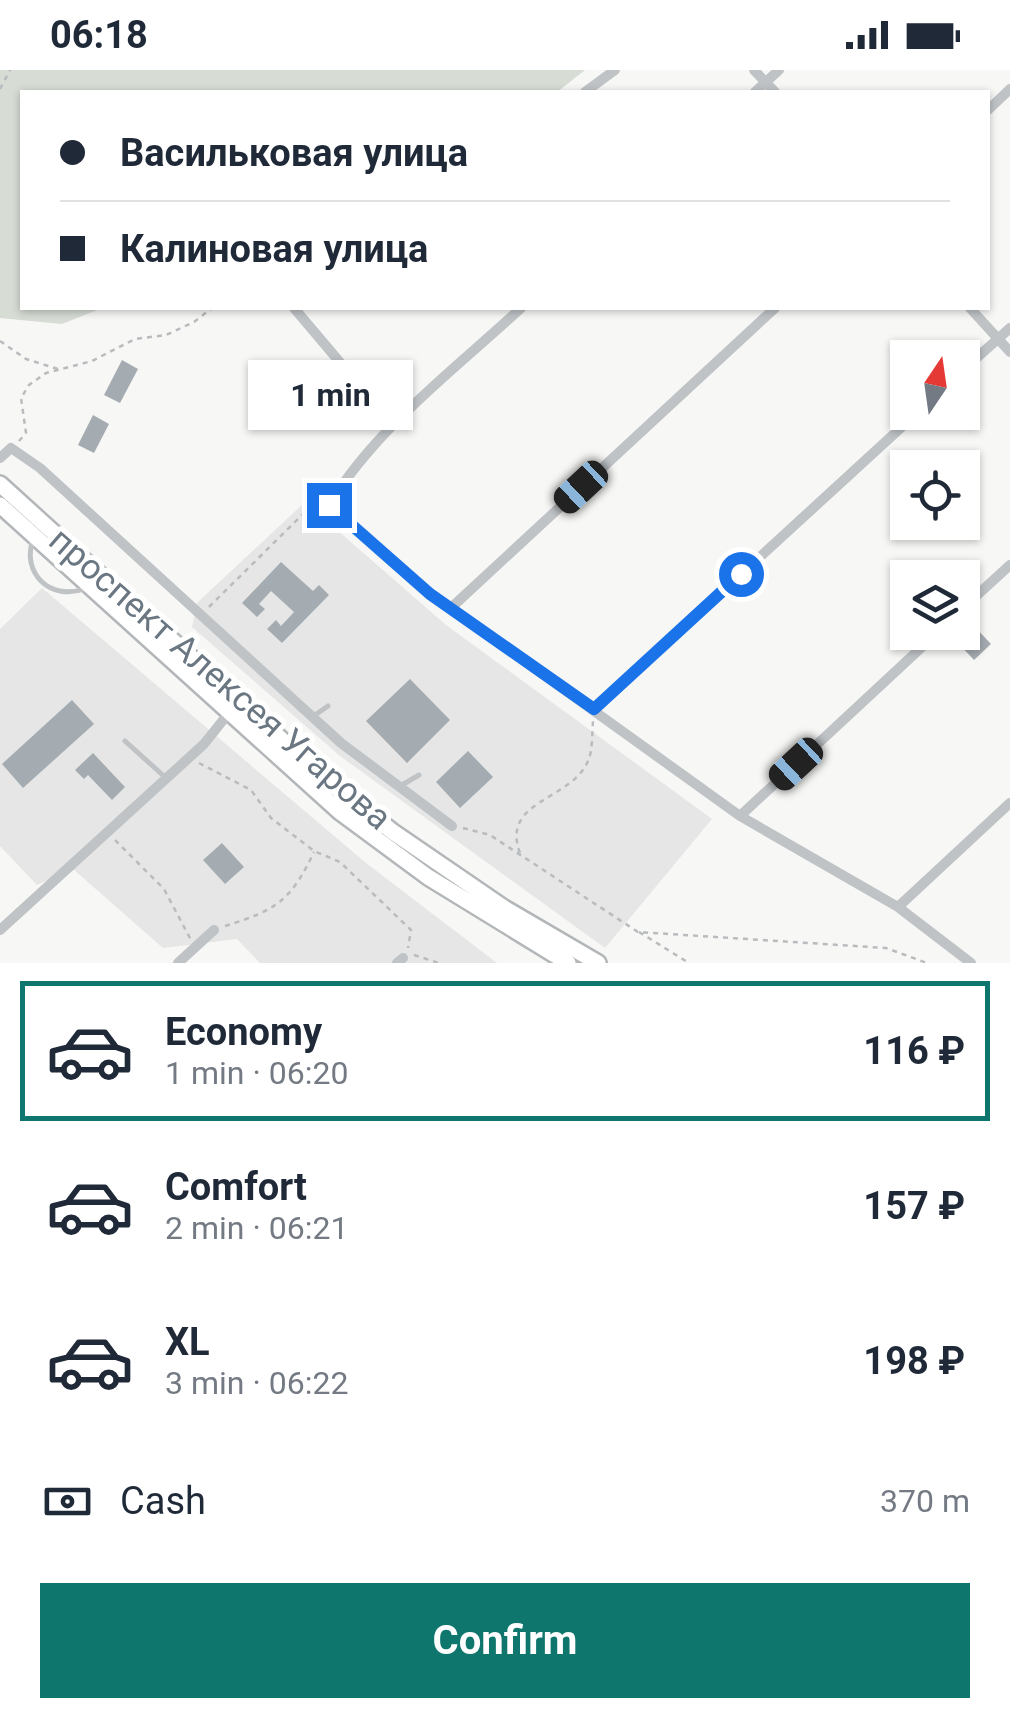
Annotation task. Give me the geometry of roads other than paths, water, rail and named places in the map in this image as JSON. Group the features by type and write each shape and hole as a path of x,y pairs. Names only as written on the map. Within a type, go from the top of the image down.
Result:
{"main road":[{"name":"проспект Алексея Угарова","path":"0,484 340,812 428,877 568,963"},
{"name":"проспект Алексея Угарова","path":"0,505 234,708 392,832 504,908 598,963"}],"street":[{"path":"589,90 614,70"},
{"path":"754,70 773,90"},
{"path":"757,90 779,70"},
{"path":"990,108 1010,89"},
{"path":"296,310 393,424"},
{"path":"519,310 393,424 329,505 430,594 740,816 898,906 971,963"},
{"path":"452,607 773,310"},
{"path":"972,310 1010,352"},
{"path":"980,355 1010,328"},
{"path":"594,709 898,430"},
{"path":"0,458 11,448 40,468 341,743 452,826"},
{"path":"980,592 1010,565"},
{"path":"740,816 919,650"},
{"path":"0,930 190,756 234,708"},
{"path":"898,906 1010,803"},
{"path":"178,963 214,930"}],"lane":[{"path":"34,536 28,554 34,574 52,590 66,594 90,586"},
{"path":"312,717 328,706"},
{"path":"125,741 166,778"},
{"path":"400,786 419,774"}]}
